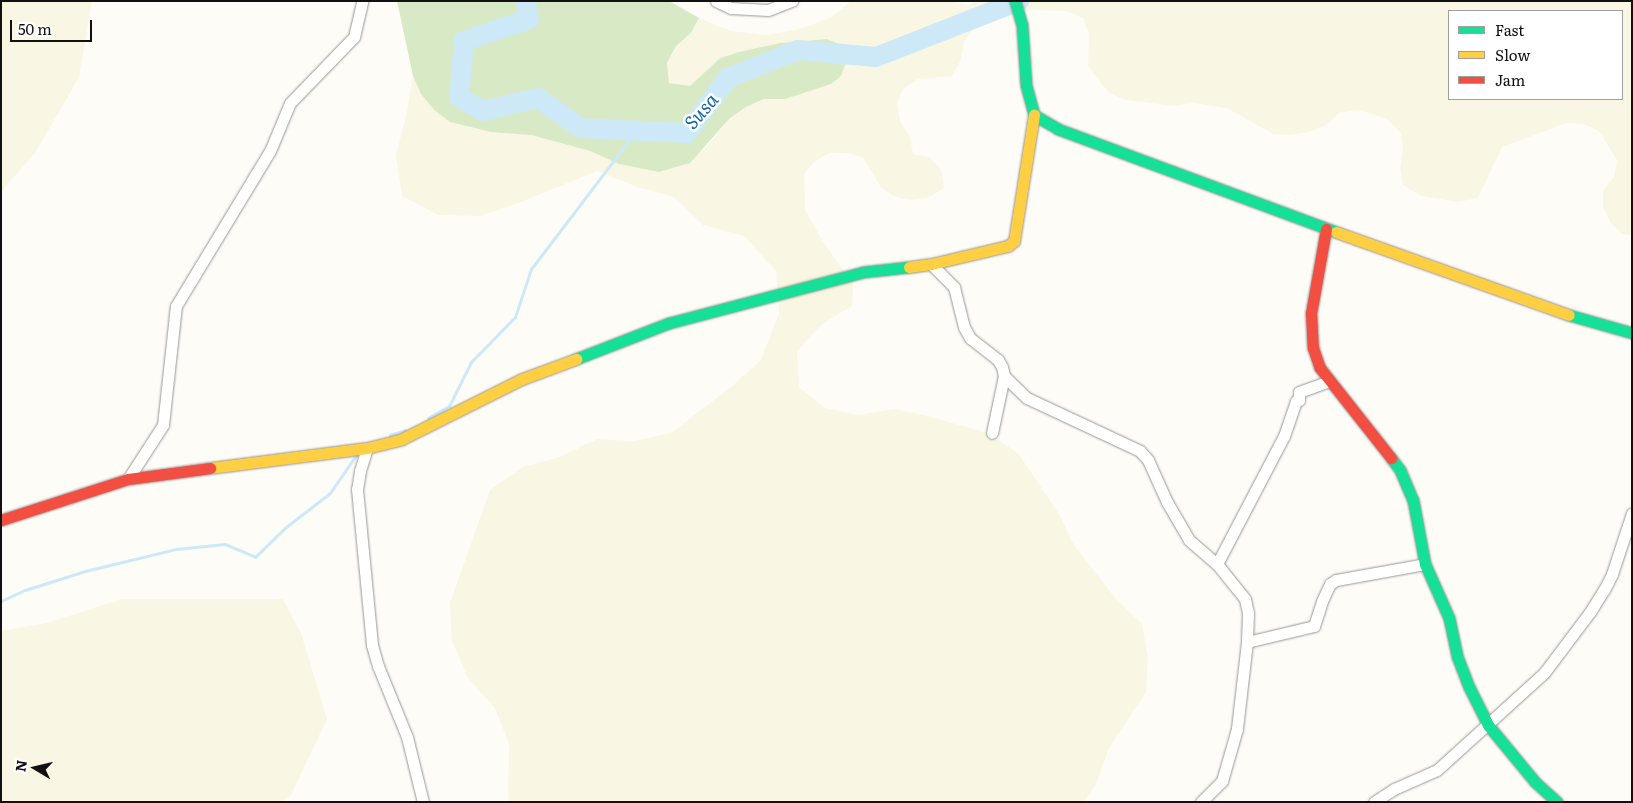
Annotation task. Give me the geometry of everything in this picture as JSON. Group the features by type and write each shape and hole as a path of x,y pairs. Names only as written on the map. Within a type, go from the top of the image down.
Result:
{"street":[{"path":"128,479 163,425 176,306 270,151 290,103 354,37 362,1"},
{"path":"716,1 731,8 768,10 792,1"},
{"path":"1,520 37,510 128,479 355,450 402,439 522,379 669,322 863,272 931,264 1005,248 1012,244 1034,115 1026,85 1022,25 1016,4"},
{"path":"1034,115 1058,129 1326,229 1558,312 1632,333"},
{"path":"1326,229 1311,313 1313,348 1320,368 1400,470 1413,500 1425,564 1449,618 1457,656 1469,687 1488,725 1535,782 1557,802"},
{"path":"931,264 954,287 964,327 970,338 998,360 1004,376 1027,398 1140,451 1148,460 1167,502 1189,540 1198,550 1217,564 1245,598 1248,606 1247,642 1237,729 1224,777 1220,784 1201,802"},
{"path":"992,433 1004,376"},
{"path":"1217,564 1284,436 1296,401 1299,400 1299,392 1330,381"},
{"path":"367,448 360,470 357,489 371,637 378,666 407,737 423,802"},
{"path":"1374,802 1394,789 1437,770 1544,673 1590,612 1612,574 1632,513"},
{"path":"1247,642 1314,626 1330,584 1336,580 1425,564"}],"shaded area":[{"path":"1,1 92,1 79,77 37,150 1,192"},
{"path":"851,1 950,1 968,5 976,1 1632,1 1632,235 1622,234 1610,222 1603,207 1603,190 1614,177 1617,160 1599,131 1583,124 1566,123 1502,147 1478,198 1458,202 1421,196 1403,185 1400,168 1403,150 1401,134 1390,121 1374,114 1357,110 1339,113 1326,125 1309,132 1290,135 1273,134 1227,108 1193,103 1175,106 1125,100 1109,93 1088,66 1089,34 1083,18 1066,11 1028,10 974,28 964,42 961,60 952,76 918,79 903,89 897,105 900,121 910,137 913,154 929,157 941,170 944,188 928,198 910,200 893,196 880,186 863,157 846,153 830,153 815,161 804,174 805,210 822,240 853,284 852,306 822,324 797,351 799,387 825,408 859,415 894,409 928,416 987,433 1018,453 1059,514 1074,545 1116,599 1142,624 1148,658 1146,692 1109,748 1096,784 1084,802 508,802 509,744 495,708 468,678 452,641 450,603 490,490 523,467 560,457 597,439 634,441 671,433 731,387 761,360 779,313 776,271 744,236 703,225 674,197 637,187 597,171 521,202 480,216 438,215 402,196 396,155 406,116 413,76 421,94 434,110 470,128 531,135 590,151 619,164 659,172 705,149 730,118 746,107 764,99 785,99 851,49 827,39 780,43 720,58 690,86 669,83 667,63 676,46 691,33 699,18 731,31 767,35 800,29 832,17"},
{"path":"122,599 283,599 302,636 327,719 291,795 282,802 1,802 1,631 47,623"}],"green space":[{"path":"397,1 669,1 699,18 691,33 676,46 667,63 669,83 690,86 720,58 739,52 780,43 827,39 851,49 841,76 831,84 785,99 764,99 746,107 730,118 690,163 659,172 619,164 590,151 531,135 491,132 450,122 434,110 421,94 413,76"}],"waterway":[{"name":"Susa","path":"526,1 529,19 464,41 459,97 483,111 538,98 580,128 687,133 728,78 798,50 876,57 1019,1"},
{"path":"428,418 449,406 471,362 515,317 531,269 636,131"},
{"path":"390,435 405,430"},
{"path":"1,601 25,590 85,571 176,549 225,544 255,557 286,527 330,493 356,455"}],"traffic: fast":[{"path":"1015,1 1022,25 1026,85 1034,115 1058,129 1336,232"},
{"path":"576,359 669,323 863,272 909,267"},
{"path":"1569,315 1632,333"},
{"path":"1391,458 1400,470 1413,500 1425,564 1449,618 1457,656 1469,687 1488,725 1535,782 1557,802"}],"traffic: slow":[{"path":"909,267 931,264 1008,246 1014,241 1034,115"},
{"path":"1336,232 1569,315"},
{"path":"210,468 367,448 402,439 522,379 576,359"}],"traffic: jam":[{"path":"1326,229 1311,313 1313,348 1320,368 1391,458"},
{"path":"1,520 128,479 210,468"}]}
